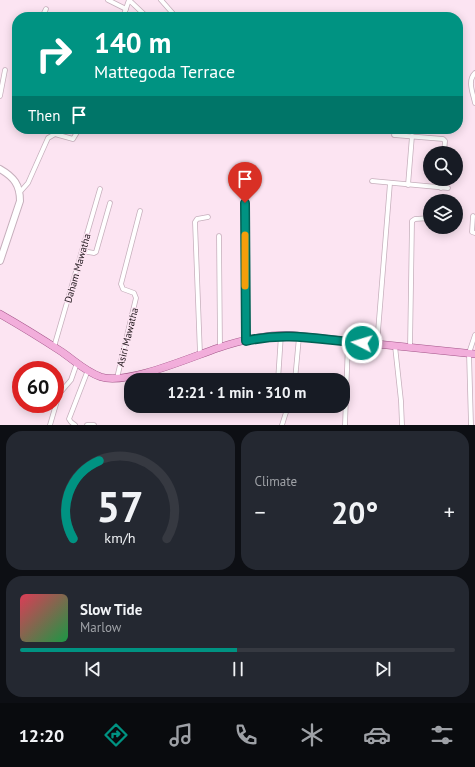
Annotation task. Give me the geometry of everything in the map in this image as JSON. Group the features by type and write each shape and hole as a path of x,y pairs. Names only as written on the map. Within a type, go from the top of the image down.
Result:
{"main road":[{"path":"0,314 88,370 103,377 117,378 155,371 220,347 268,336 281,335 472,354"}],"street":[{"path":"108,0 126,9"},
{"path":"125,12 129,0 142,12"},
{"path":"161,0 172,12"},
{"path":"0,96 5,70"},
{"path":"475,73 471,83 475,103"},
{"path":"20,192 28,183 48,138 55,134 72,139 76,134"},
{"path":"394,135 444,139 444,146"},
{"path":"408,185 412,136"},
{"path":"0,169 12,176 20,192 20,201 0,261"},
{"path":"372,181 448,188"},
{"path":"377,345 390,183"},
{"name":"Daham Mawatha","path":"54,347 100,190"},
{"path":"82,251 96,252 110,202"},
{"path":"245,203 246,341"},
{"name":"Asiri Mawatha","path":"117,378 136,298 134,293 123,289 121,284 140,211"},
{"path":"473,216 472,232 475,233"},
{"path":"200,354 195,222 197,219 208,217"},
{"path":"410,348 412,221 415,219 423,218"},
{"path":"219,236 220,347"},
{"path":"278,373 281,335"},
{"path":"471,425 472,354 475,336"},
{"path":"296,373 299,337"},
{"path":"345,425 348,342"},
{"path":"395,346 402,425"},
{"path":"50,425 59,394 69,383 77,363"},
{"path":"75,425 72,424 69,419 88,370"},
{"path":"282,425 286,413"},
{"path":"87,425 94,425"}],"slow traffic":[{"path":"245,235 245,286"}],"route":[{"path":"245,203 246,341 268,336 289,335 362,343"}]}
